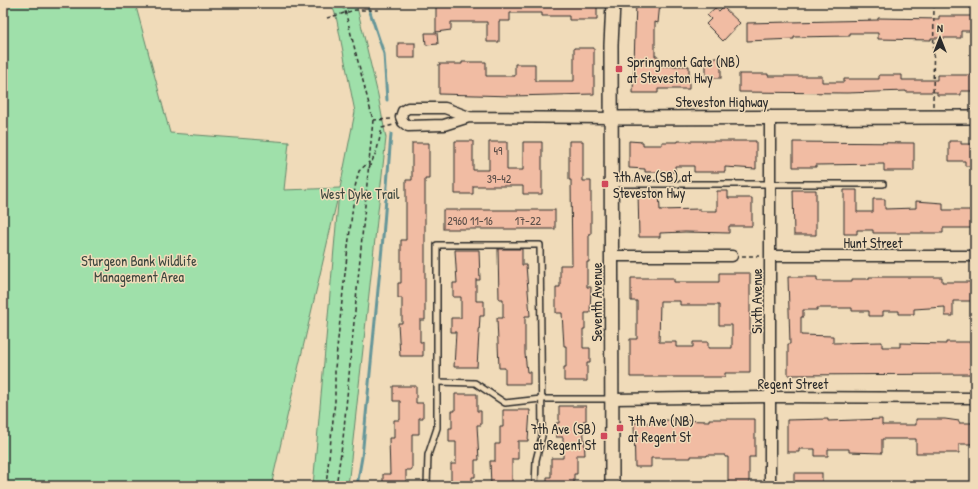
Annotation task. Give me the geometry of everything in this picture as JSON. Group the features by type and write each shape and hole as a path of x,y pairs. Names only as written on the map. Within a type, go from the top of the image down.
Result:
{"street":[{"name":"Seventh Avenue","path":"612,486 613,118 611,45 613,3"},
{"name":"Steveston Highway","path":"469,117 446,108 408,108 404,111 401,117 408,126 444,125 469,117 975,117"},
{"name":"Sixth Avenue","path":"770,116 770,486"},
{"path":"612,256 732,256"},
{"name":"Hunt Street","path":"771,256 975,256"},
{"name":"Regent Street","path":"612,399 770,397 975,398"}],"lane":[{"path":"612,184 883,184"},
{"path":"427,486 428,455 437,428 437,245 540,245 542,436 536,460 535,486"},
{"path":"437,382 475,383 505,403 542,399 612,399"}],"path":[{"path":"335,3 345,9"},
{"path":"336,486 343,439 372,120 343,3"},
{"path":"933,106 934,3"},
{"path":"327,18 345,13 380,10"},
{"path":"372,120 393,119"},
{"path":"368,170 377,150 382,128 394,124"},
{"path":"326,486 335,401 335,368 355,187 359,171 369,162"},
{"path":"732,256 771,256"}],"green space":[{"name":"Sturgeon Bank Wildlife Management Area","path":"3,3 135,3 170,133 289,142 284,190 340,188 355,112 336,16 331,3 356,3 378,95 386,138 348,486 313,486 339,192 271,486 3,486"}],"building":[{"path":"436,3 597,3 597,20 569,20 569,16 542,16 542,13 510,13 510,21 499,21 499,42 487,42 487,22 451,22 451,30 436,32"},
{"path":"636,3 660,3 658,23 655,22 655,56 658,56 658,66 689,66 689,89 658,89 658,93 633,93"},
{"path":"723,7 740,23 723,41 706,24 711,19 707,15 715,8 719,11"},
{"path":"939,16 975,16 975,31 961,31 961,38 931,38 931,40 878,39 878,33 850,33 850,36 794,37 794,39 747,41 747,23 878,20 878,18 939,19"},
{"path":"425,33 437,33 438,44 426,45"},
{"path":"398,43 415,43 415,58 398,58"},
{"path":"574,48 594,48 594,94 512,96 439,94 439,64 486,62 486,76 515,76 515,64 535,64 535,81 574,81"},
{"path":"706,58 721,58 721,78 706,78"},
{"path":"739,74 768,74 768,76 822,76 822,82 844,82 844,79 879,79 879,75 902,75 902,80 937,80 937,75 975,75 975,91 961,91 961,95 937,95 937,92 906,91 847,93 739,92"},
{"path":"455,141 473,141 473,170 489,170 489,142 507,142 507,170 523,170 523,142 542,142 542,194 523,194 523,186 473,186 473,194 455,194"},
{"path":"569,141 583,141 583,181 591,181 591,234 589,234 589,262 587,262 587,287 591,287 590,313 585,313 585,329 583,329 583,348 590,348 590,363 587,363 587,381 564,381 566,346 564,346 562,313 556,313 556,287 560,287 560,265 572,265"},
{"path":"629,141 643,142 643,145 662,145 662,142 678,141 756,141 756,169 725,167 725,172 694,172 694,166 675,166 675,172 645,172 645,169 629,168"},
{"path":"949,141 961,141 961,144 975,144 975,166 965,166 965,161 949,161"},
{"path":"793,142 914,143 914,171 884,171 884,164 816,165 816,167 793,167"},
{"path":"412,143 429,143 429,179 425,179 425,320 420,320 420,342 423,342 423,356 400,356 398,323 402,323 402,298 398,298 398,283 401,283 401,240 406,240 406,180 412,180"},
{"path":"793,190 816,190 816,235 794,235"},
{"path":"844,190 857,190 857,212 873,212 873,199 885,199 885,209 916,208 916,201 943,203 943,210 973,210 973,228 943,228 943,233 873,233 873,230 857,230 857,234 844,234"},
{"path":"638,191 659,191 660,210 700,209 700,211 717,211 717,191 728,191 728,198 752,198 752,226 729,226 729,233 660,233 660,237 639,237"},
{"path":"443,210 555,210 555,229 443,229"},
{"path":"498,249 522,249 522,265 526,265 530,316 525,316 525,354 527,372 530,372 530,384 505,384 505,368 499,368 497,318 503,318 503,299 499,299"},
{"path":"455,250 479,250 480,280 476,280 476,301 484,301 484,316 480,316 477,367 454,367 456,332 451,332 451,318 461,318 461,297 453,297 453,283 457,283"},
{"path":"719,273 750,273 750,373 725,373 725,377 630,377 630,339 637,339 637,301 631,301 631,278 674,278 674,282 719,282","holes":["660,301 680,301 680,305 719,305 719,325 732,325 732,348 708,348 708,342 693,342 693,347 676,347 676,342 659,342"]},
{"path":"788,277 817,277 817,281 852,281 852,279 869,279 869,277 942,277 942,282 975,282 975,301 953,301 953,316 945,316 945,307 914,309 914,314 899,314 899,311 883,311 883,316 869,316 869,311 852,311 852,308 817,308 817,310 803,310 803,317 801,317 801,335 833,336 833,343 882,342 882,347 900,347 900,343 946,344 946,342 975,342 975,374 788,375 788,344 790,344"},
{"path":"393,386 416,386 416,403 423,403 423,418 419,418 419,434 412,434 412,470 406,470 406,486 383,486 383,474 390,474 389,438 394,438 394,420 400,420 400,401 393,401"},
{"path":"455,394 477,394 477,411 481,411 481,425 477,425 479,460 475,460 475,477 472,477 472,486 451,486 451,464 456,464 456,442 449,442 449,428 452,428 452,411 455,411"},
{"path":"559,406 586,406 586,421 583,421 585,455 577,455 577,474 574,474 574,486 547,486 547,477 551,477 551,458 563,458 563,437 556,437 556,423 559,423"},
{"path":"503,410 530,410 528,441 518,441 518,459 512,459 512,486 491,486 490,461 495,461 495,444 500,444 500,427 503,427"},
{"path":"709,419 755,419 755,457 749,457 749,484 728,484 728,457 725,457 725,455 691,456 691,458 651,458 651,467 635,467 634,423 661,423 661,420 709,421"},
{"path":"828,419 828,421 882,419 882,425 916,425 916,419 945,419 959,421 959,423 974,423 974,444 959,444 959,453 916,453 916,439 882,439 882,453 849,452 849,449 828,449 828,456 815,456 815,449 799,449 799,452 787,452 787,420"},
{"path":"794,473 822,473 822,486 794,486"}],"waterway":[{"path":"367,3 384,54 387,100"},
{"path":"357,486 362,457 383,237 391,134"}],"place":[{"name":"Springmont Gate (NB) at Steveston Hwy","path":"619,69"},
{"name":"7th Ave (SB) at Steveston Hwy","path":"605,184"},
{"name":"7th Ave (NB) at Regent St","path":"620,428"},
{"name":"7th Ave (SB) at Regent St","path":"604,436"}],"park label":[{"name":"West Dyke Trail","path":"360,193"}]}
